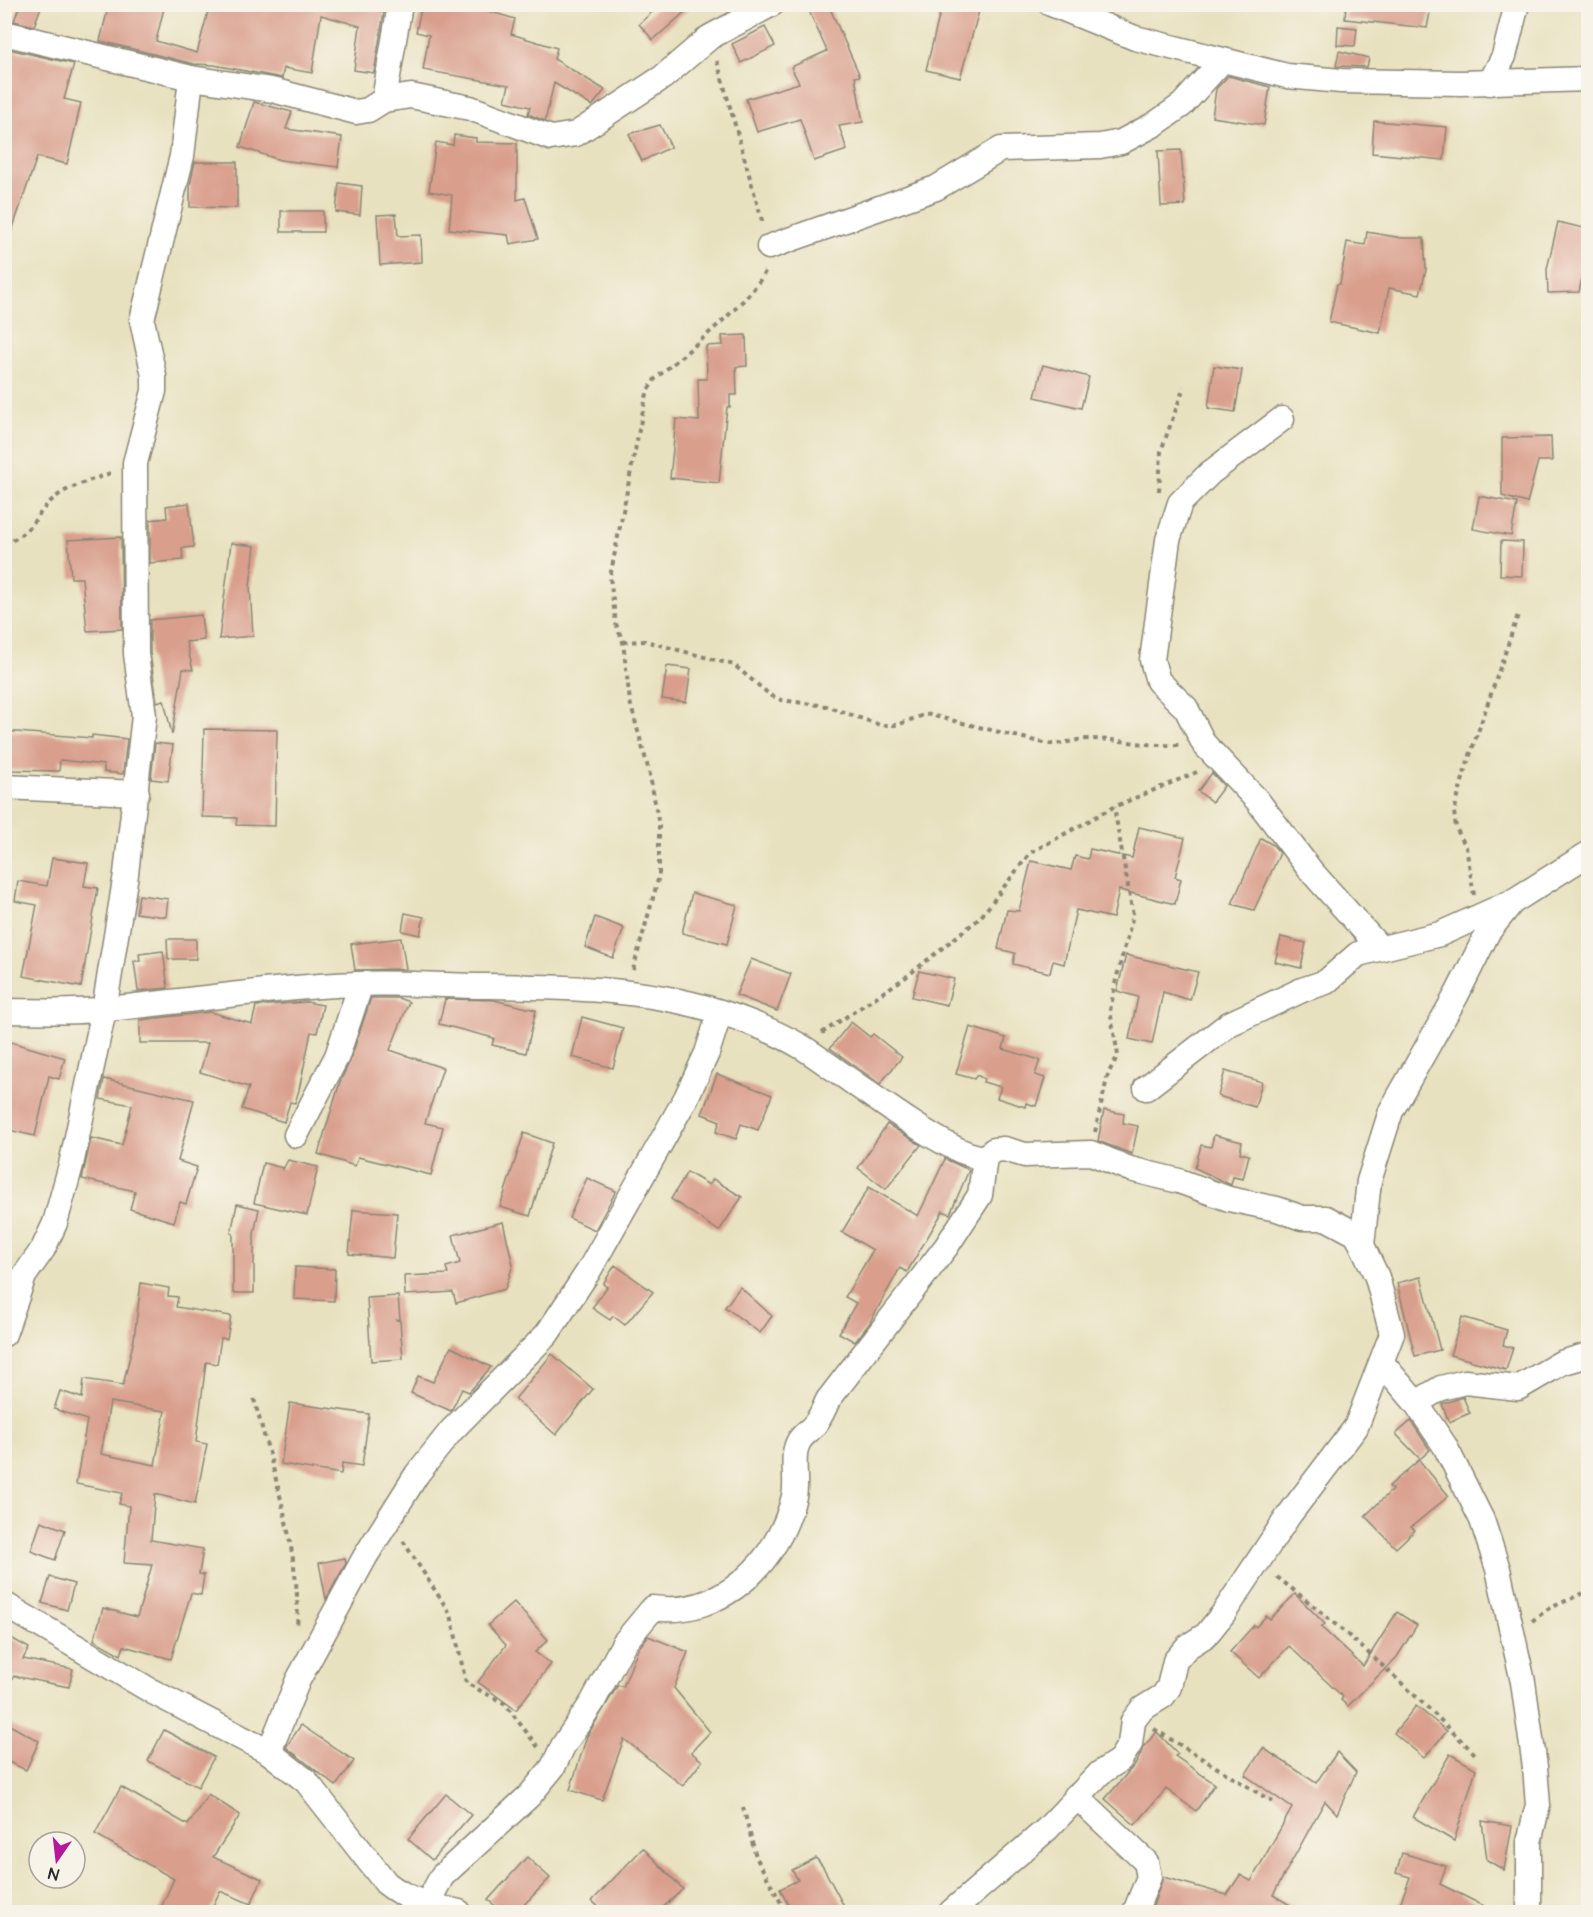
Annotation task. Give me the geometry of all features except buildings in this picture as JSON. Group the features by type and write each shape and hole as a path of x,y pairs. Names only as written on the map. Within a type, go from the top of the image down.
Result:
{"street":[{"path":"384,100 400,4"},
{"path":"4,33 192,78 272,90 356,112 369,110 384,100 411,96 470,108 550,138 576,134 663,77 710,37 772,4"},
{"path":"1051,4 1136,38 1221,62 1287,76 1341,81 1490,83 1588,79"},
{"path":"1490,83 1504,56 1517,4"},
{"path":"769,247 936,188 1001,149 1100,146 1121,142 1155,124 1182,105 1221,62"},
{"path":"4,1334 24,1276 43,1249 55,1222 71,1165 104,1010 137,793 144,717 136,654 135,463 154,391 154,376 142,320 182,156 192,78"},
{"path":"1282,418 1209,473 1180,503 1168,540 1152,660 1158,681 1186,708 1212,753 1257,800 1311,871 1379,948"},
{"path":"4,787 137,793"},
{"path":"1146,1088 1229,1024 1302,990 1326,982 1350,959 1379,948 1440,934 1512,902 1588,854"},
{"path":"1362,1245 1369,1181 1391,1111 1457,994 1488,932 1512,902"},
{"path":"296,1135 337,1056 361,984"},
{"path":"4,1011 104,1010 245,992 361,984 532,987 623,992 678,1001 720,1012 801,1047 954,1148 974,1158 985,1158"},
{"path":"269,1752 298,1680 365,1557 417,1474 451,1431 547,1334 588,1272 686,1098 707,1053 720,1012"},
{"path":"418,1908 442,1876 531,1795 553,1767 563,1746 592,1703 624,1643 653,1608 677,1609 716,1598 738,1585 767,1558 788,1522 795,1493 799,1441 816,1423 828,1400 946,1248 980,1195 985,1158 993,1150 1004,1149 1025,1155 1091,1153 1130,1169 1179,1181 1229,1199 1277,1209 1302,1218 1326,1218 1356,1234 1377,1277 1392,1334 1383,1364 1356,1427 1289,1515 1260,1563 1206,1635 1187,1647 1175,1661 1169,1687 1163,1696 1142,1709 1133,1720 1130,1744 1120,1760 1100,1773 1047,1829 951,1912"},
{"path":"1416,1402 1441,1388 1466,1382 1518,1388 1561,1363 1588,1355"},
{"path":"1383,1364 1416,1402 1445,1446 1482,1520 1498,1569 1522,1682 1536,1777 1538,1805 1529,1842 1529,1912"},
{"path":"4,1604 153,1692 269,1752 306,1781 386,1883 418,1908 459,1912"},
{"path":"1076,1796 1146,1862 1149,1877 1141,1910"}],"path":[{"path":"623,992 636,962 659,876 659,826 650,775 630,702 623,642 616,624 610,577 631,461 648,390 655,379 762,282 769,263 769,247 710,37"},
{"path":"1159,493 1161,451 1184,387"},
{"path":"4,544 27,533 45,507 59,494 135,463"},
{"path":"1479,916 1466,847 1456,828 1454,812 1466,767 1520,612"},
{"path":"623,642 645,641 687,655 734,665 770,695 780,700 826,706 880,725 897,725 926,714 1048,744 1059,745 1089,739 1212,753"},
{"path":"801,1047 906,977 980,918 1030,853 1212,753"},
{"path":"1091,1153 1108,1074 1118,1055 1110,1011 1133,915 1114,807"},
{"path":"254,1400 287,1536 294,1577 297,1633"},
{"path":"390,1520 451,1615 466,1683 504,1703 553,1767"},
{"path":"1260,1563 1338,1624 1414,1693 1476,1755"},
{"path":"1513,1641 1548,1609 1588,1591"},
{"path":"1133,1720 1157,1731 1276,1804"},
{"path":"743,1807 756,1857 786,1912"}]}
